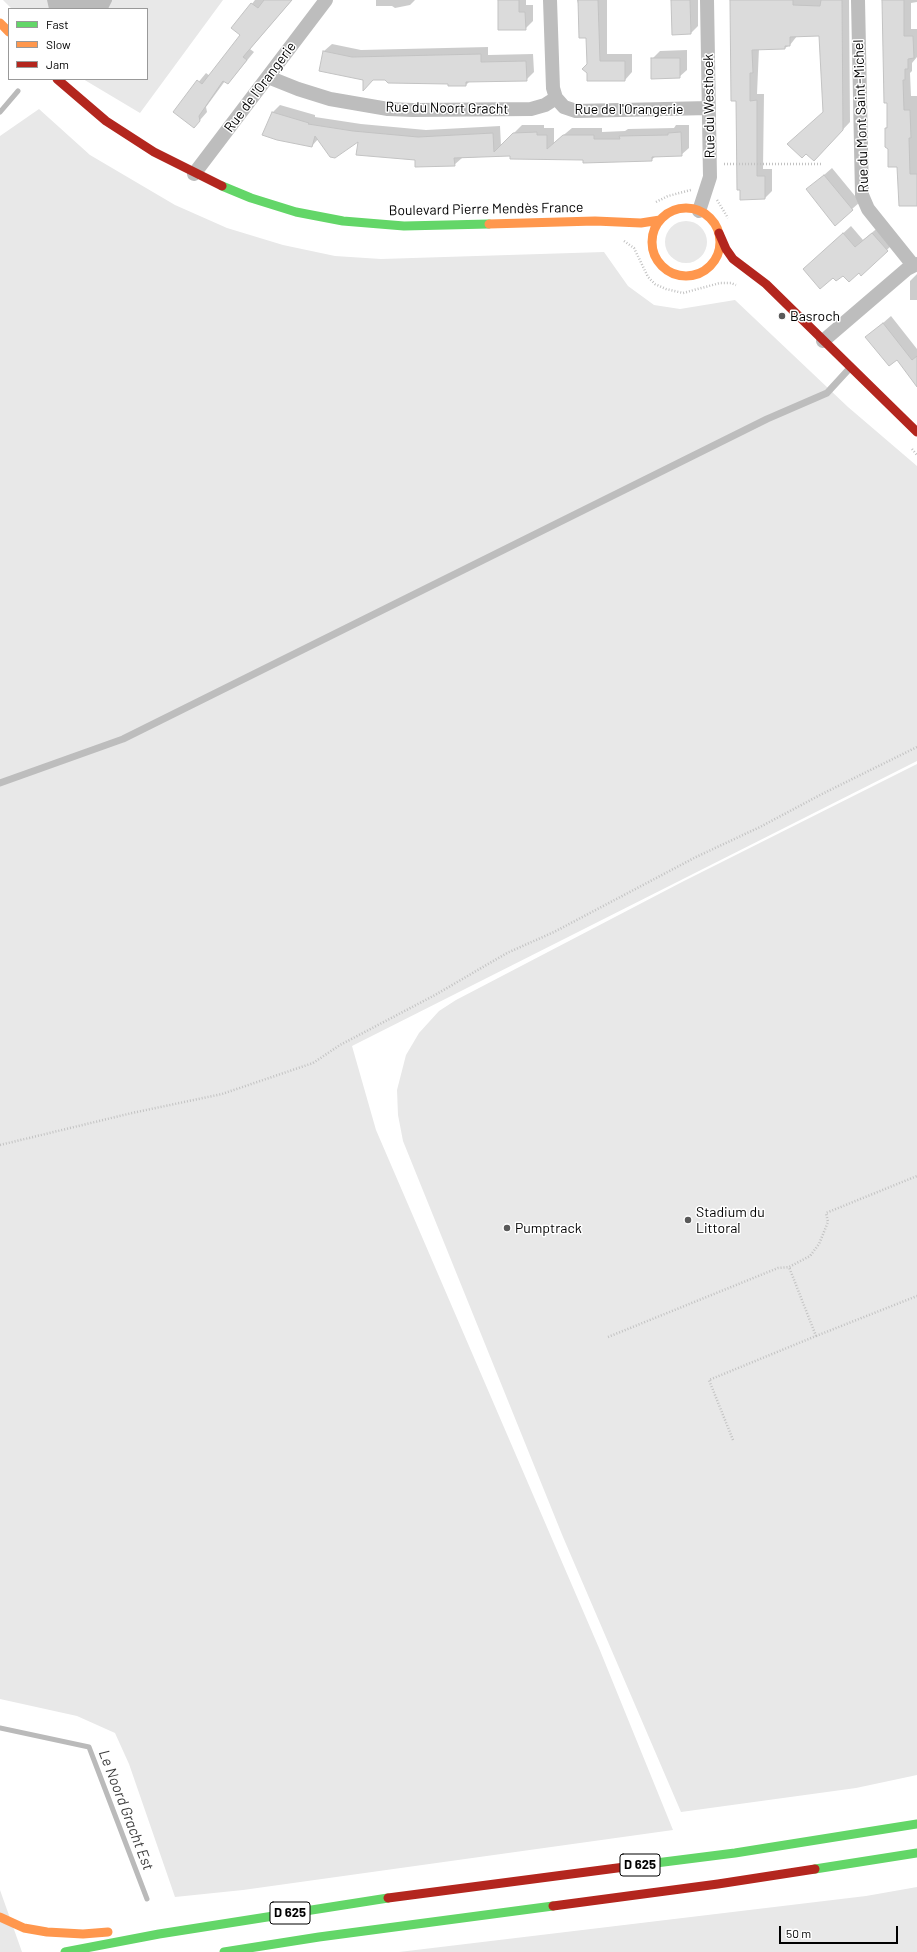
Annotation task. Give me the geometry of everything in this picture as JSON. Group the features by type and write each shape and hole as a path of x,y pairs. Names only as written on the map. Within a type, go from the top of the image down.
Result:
{"main road":[{"path":"0,23 8,31"},
{"name":"Boulevard Pierre Mendès France","path":"58,80 112,125 154,152 194,174 251,198 312,215 360,223 432,227 594,221 641,224 660,220"},
{"path":"720,268 707,269 691,276 679,276 671,273 659,264 652,245 653,233 660,220 666,214 688,208 699,211 711,220 733,259 766,284 917,432"},
{"name":"Boulevard Pierre Mendès France","path":"618,222 643,233 652,245"},
{"path":"707,269 718,254 720,245 719,233"},
{"path":"731,269 753,274"},
{"name":"D 625","path":"69,1951 337,1905 735,1853 917,1824"},
{"name":"D 625","path":"226,1952 338,1935 718,1884 917,1853"},
{"path":"0,1917 24,1928 58,1933 96,1933 217,1925"}],"street":[{"name":"Rue de l'Orangerie","path":"194,174 326,0"},
{"name":"Rue de l'Orangerie","path":"550,0 552,77 556,98 564,107 576,111 709,108"},
{"name":"Rue du Westhoek","path":"699,211 708,187 710,164 707,0"},
{"name":"Rue du Mont Saint-Michel","path":"823,340 915,264 868,209 862,195 858,0"},
{"name":"Rue du Noort Gracht","path":"268,77 298,89 330,99 388,109 527,109 541,106 556,98"}],"lane":[{"path":"0,783 123,739 767,419 827,393 851,367"}],"path":[{"path":"710,164 822,164"},
{"path":"623,240 634,248 648,277 655,284 666,289 689,293 725,282 741,287"},
{"path":"0,1145 132,1113 222,1094 313,1063 340,1045 435,995 507,953 554,932 696,857 760,827 822,794 917,747"},
{"path":"608,1337 778,1268 789,1267 810,1256 819,1244 828,1222 826,1213 917,1176"},
{"path":"789,1267 816,1336"},
{"path":"732,1440 709,1380 917,1296"}],"shaded area":[{"path":"3,0 223,0 140,113 85,80 148,80 148,8 11,8"},
{"path":"47,0 112,0 108,8 49,8"},
{"path":"39,109 90,155 175,205 227,228 283,245 335,256 381,259 604,252 628,286 654,305 680,309 735,300 848,407 917,466 917,761 352,1046 376,1130 599,1648 673,1830 243,1890 175,1897 129,1764 115,1733 77,1716 0,1699 0,136"},
{"path":"686,221 701,227 707,242 701,257 686,263 671,257 665,242 671,227"},
{"name":"Stadium du Littoral","path":"917,764 917,1775 856,1788 681,1812 563,1537 403,1141 398,1115 397,1090 406,1055 419,1033 439,1011 456,1000 682,882"},
{"path":"917,1887 917,1952 399,1952 866,1896"},
{"path":"0,1890 22,1952 0,1952"}],"building":[{"path":"264,0 292,0 243,57 247,60 228,84 223,81 199,116 200,121 194,128 173,112 197,80 202,84 240,35 231,28 251,3 258,8"},
{"path":"498,0 519,0 519,12 525,12 526,30 498,30"},
{"path":"578,0 598,0 600,61 625,61 625,81 587,81 587,73 582,69 587,64 586,38 579,38"},
{"path":"671,0 690,0 691,34 672,35"},
{"path":"730,0 793,0 793,5 820,6 821,0 842,0 843,130 814,161 806,154 802,158 787,144 823,112 819,36 790,37 790,46 785,46 785,49 752,50 753,73 750,73 750,101 757,100 757,176 765,176 765,199 740,200 740,190 737,190 736,101 731,101"},
{"path":"882,0 904,0 904,36 913,36 914,58 908,59 908,69 905,69 905,80 903,80 904,110 910,110 910,174 917,174 917,206 899,206 897,167 888,167 888,149 885,147 887,103 884,103"},
{"path":"323,51 352,57 481,54 481,62 526,61 527,81 466,82 466,86 448,86 448,84 388,83 385,80 373,80 363,91 363,80 319,71"},
{"path":"651,58 680,58 680,78 651,79"},
{"path":"272,112 309,123 308,124 353,131 418,137 493,133 494,152 513,133 537,132 537,135 547,135 547,149 563,135 594,135 594,139 620,139 619,136 668,135 668,133 681,132 682,156 652,157 652,161 583,163 583,160 510,159 510,156 454,158 455,166 415,167 415,160 356,155 358,142 335,158 330,157 315,136 312,147 277,140 262,135"},
{"path":"824,175 853,210 835,226 806,189"},
{"path":"843,233 855,247 872,233 888,251 861,276 859,273 849,282 843,276 836,281 833,278 820,289 803,269"},
{"path":"883,323 912,360 917,356 917,387 897,360 889,366 865,337"}],"waterway":[{"path":"0,112 18,91"},
{"name":"Le Noord Gracht Est","path":"0,1728 89,1747 147,1899"}],"traffic: fast":[{"path":"222,186 251,198 296,212 343,221 404,226 489,224"},
{"path":"640,1865 735,1853 917,1824"},
{"path":"815,1869 917,1853"},
{"path":"65,1952 159,1934 388,1898"},
{"path":"224,1952 319,1937 553,1906"}],"traffic: slow":[{"path":"0,23 8,31"},
{"path":"686,208 699,211 710,218 717,229 720,242 717,255 710,266 699,273 686,276 673,273 662,266 655,255 652,242 655,229 662,218 673,211 686,208"},
{"path":"489,224 595,221 641,223 660,220"},
{"path":"0,1917 24,1928 47,1932 83,1934 108,1932"}],"traffic: jam":[{"path":"58,80 106,121 154,152 222,186"},
{"path":"719,233 726,249 733,259 766,284 917,432"},
{"path":"388,1898 640,1865"},
{"path":"553,1906 718,1884 815,1869"}],"place":[{"name":"Basroch","path":"782,316"},
{"name":"Stadium du Littoral","path":"688,1220"},
{"name":"Pumptrack","path":"507,1228"}]}
